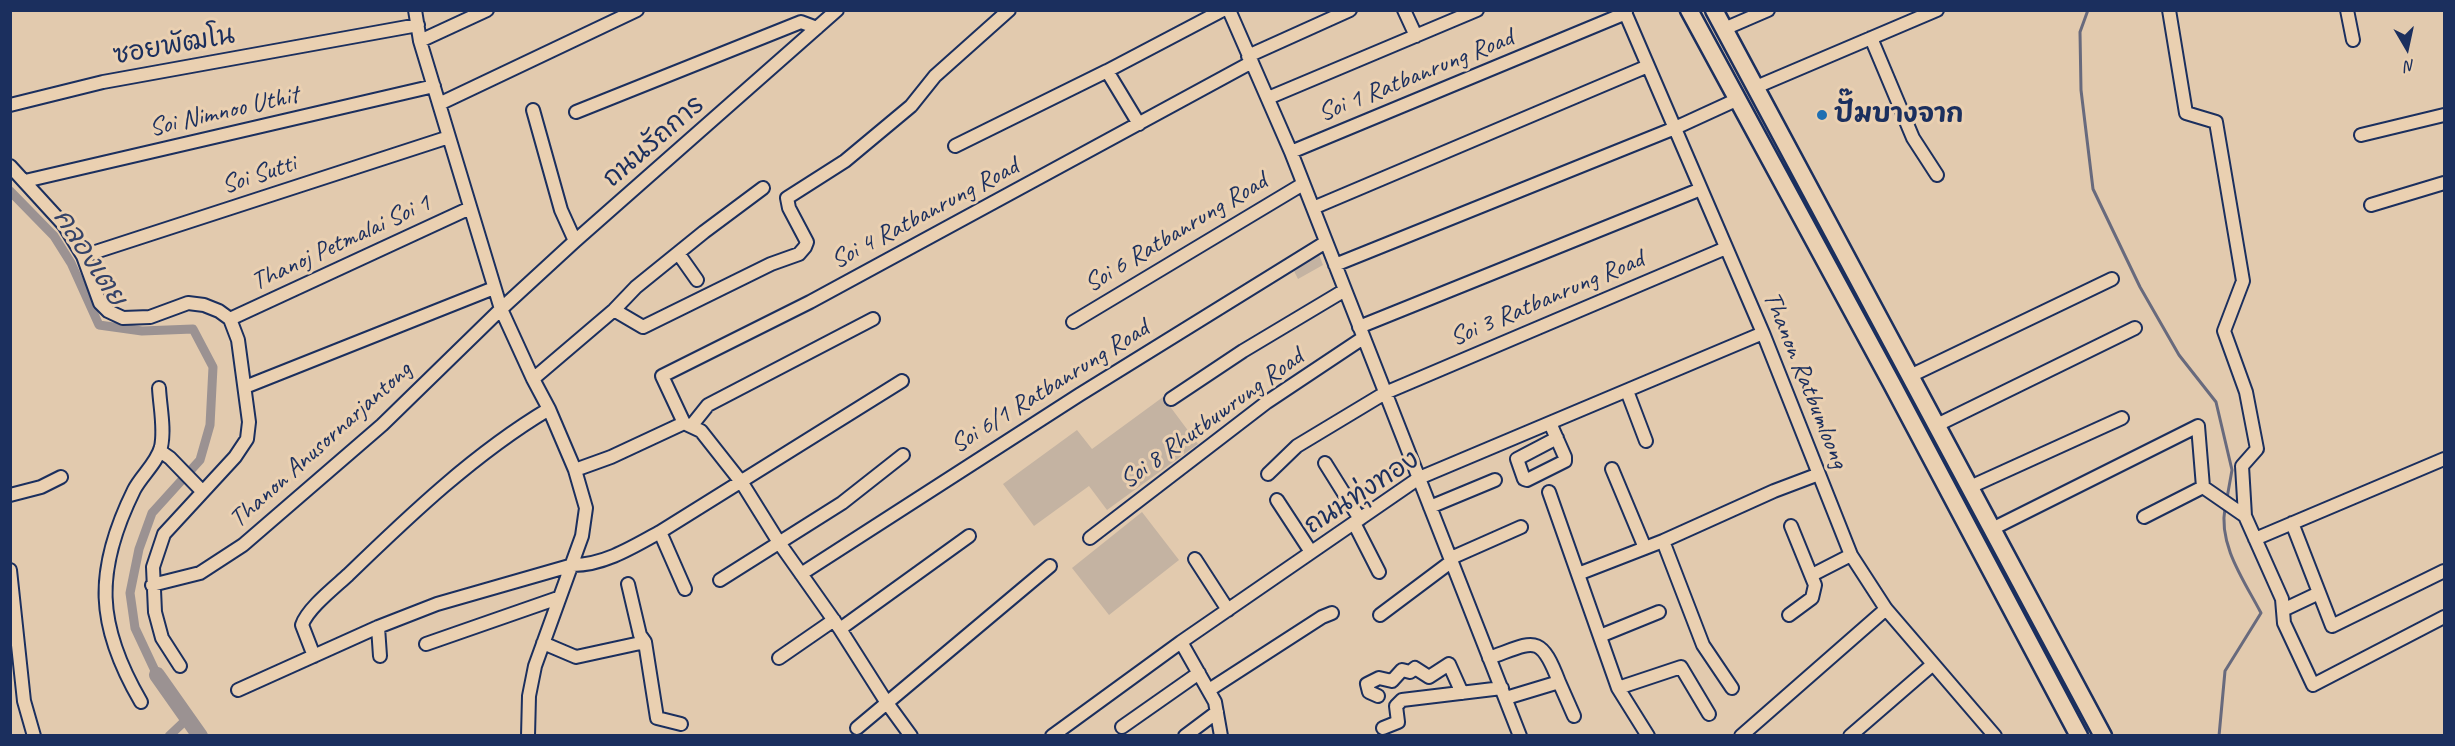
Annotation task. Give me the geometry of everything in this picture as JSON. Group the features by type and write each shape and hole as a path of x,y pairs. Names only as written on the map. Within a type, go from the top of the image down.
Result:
{"main road":[{"path":"1689,10 2079,735"},
{"path":"1714,10 2103,735"},
{"path":"1892,384 1910,376"}],"street":[{"path":"415,10 420,41 501,309 549,409 575,470 586,508 582,536 573,565 558,598 535,666 529,696 528,735"},
{"path":"420,41 488,10"},
{"path":"440,104 637,10"},
{"name":"ถนนรัถการ","path":"501,309 837,10"},
{"path":"614,310 643,327 771,264 799,254 807,242 789,208 787,198 845,161 911,106 934,76 1009,10"},
{"path":"955,146 1107,71 1223,10"},
{"path":"1229,10 1291,152 1520,735"},
{"name":"Soi 4 Ratbanrung Road","path":"688,424 662,376 810,302 1139,124 1250,59 1350,10"},
{"path":"1404,10 1416,36"},
{"path":"1268,98 1477,10"},
{"path":"1724,29 1768,10"},
{"path":"1756,87 1937,10"},
{"path":"2169,10 2186,113 2216,122 2243,281 2224,331 2246,392 2257,449 2242,466 2245,516 2282,599 2284,623 2313,685 2445,617"},
{"path":"2347,10 2353,39"},
{"name":"Thanon Ratbumloong","path":"1625,12 1763,333 1851,555 1886,609 1932,665 1992,731"},
{"name":"Soi 1 Ratbanrung Road","path":"1291,152 1625,12"},
{"path":"576,112 801,22 817,28"},
{"name":"ซอยพัฒโน","path":"10,105 103,82 418,25"},
{"path":"1871,38 1913,138 1937,175"},
{"path":"1313,208 1648,66"},
{"path":"1107,71 1139,124"},
{"name":"Soi Nimnoo Uthit","path":"24,181 434,86"},
{"path":"1335,265 1675,128 1736,100"},
{"path":"533,110 561,210 575,241"},
{"path":"2361,135 2445,116"},
{"name":"Soi Sutti","path":"83,256 449,137"},
{"path":"10,166 64,225 83,256 100,303 113,315 123,318 150,317 188,303 212,307 230,319 238,340 249,422 247,439 235,457 199,489 164,534 153,567 155,612 162,638 180,666"},
{"path":"2372,205 2445,183"},
{"name":"Soi 6 Ratbanrung Road","path":"1073,322 1303,184"},
{"path":"533,379 614,310 636,287 763,188"},
{"name":"Soi 8 Rhutbuwrung Road","path":"1090,538 1361,333 1701,189"},
{"name":"Thanoj Petmalai Soi 1","path":"230,319 470,208"},
{"name":"Soi 6/1 Ratbanrung Road","path":"801,574 1079,395 1326,242"},
{"name":"Soi 3 Ratbanrung Road","path":"1268,474 1298,446 1385,393 1726,248"},
{"path":"678,253 697,280"},
{"path":"1910,376 2112,279"},
{"path":"245,387 494,288"},
{"path":"1171,399 1243,351 1345,290"},
{"name":"Thanon Anusornarjantong","path":"152,585 200,573 243,544 382,425 501,309"},
{"path":"575,470 688,424 708,405 873,319"},
{"path":"1937,425 2135,328"},
{"name":"ถนนทุ่งทอง","path":"1052,735 1228,609 1419,478 1763,333"},
{"path":"238,690 378,627 437,604 573,565 590,564 602,560 660,532 742,483 902,381"},
{"path":"159,388 165,454 199,489"},
{"path":"1627,391 1646,441"},
{"path":"314,656 302,625 321,600 438,492 517,428 549,409"},
{"path":"1970,487 2122,418"},
{"path":"1551,423 1557,438"},
{"path":"688,424 701,430 742,483 780,544 837,624 887,703 912,735"},
{"path":"1992,529 2198,426 2203,487"},
{"path":"141,702 124,672 114,644 107,621 104,593 110,559 124,512 135,489 165,454"},
{"path":"720,580 843,503 903,455"},
{"path":"2255,539 2445,459"},
{"path":"1325,463 1357,521 1379,572"},
{"path":"1612,469 1645,548"},
{"path":"1578,574 1663,541 1774,491 1819,474"},
{"path":"10,495 41,487 61,477"},
{"path":"1430,507 1495,480"},
{"path":"2203,487 2245,516"},
{"path":"2144,517 2203,487"},
{"path":"1549,492 1618,688 1648,735"},
{"path":"1277,500 1311,552"},
{"path":"2292,523 2332,626 2445,571"},
{"path":"1789,615 1812,598 1815,585 1791,526"},
{"path":"1380,615 1451,560 1521,527"},
{"path":"660,532 685,589"},
{"path":"779,658 837,624 969,536"},
{"path":"1663,541 1703,645 1732,688"},
{"path":"1812,575 1851,555"},
{"path":"1195,559 1228,609"},
{"path":"857,728 1050,566"},
{"path":"10,570 24,700 34,735"},
{"path":"628,584 640,635 645,642 657,718 681,724"},
{"path":"2283,610 2319,593"},
{"path":"426,644 558,598"},
{"path":"1741,735 1886,609"},
{"path":"1600,636 1659,612"},
{"path":"1209,690 1322,617 1332,614"},
{"path":"378,627 380,656"},
{"path":"543,643 576,657 645,642"},
{"path":"1181,642 1215,702 1221,735"},
{"path":"1490,658 1531,643 1539,646 1545,652 1574,716"},
{"path":"1378,696 1369,692 1368,684 1379,678 1392,681 1402,670 1410,672 1415,668 1429,677 1449,663 1461,693"},
{"path":"1850,735 1932,665"},
{"path":"1618,688 1681,667 1709,714"},
{"path":"1122,727 1199,673"},
{"path":"1383,728 1398,722 1396,706 1402,700 1461,693 1504,693 1559,682"},
{"path":"1185,735 1217,712"}],"shaded area":[{"path":"1317,249 1323,265 1298,279 1291,265"},
{"path":"1163,397 1198,444 1107,510 1089,486 1034,526 1003,484 1077,430 1092,449"},
{"path":"1142,512 1179,560 1109,615 1072,568"}],"waterway":[{"path":"2088,10 2080,32 2081,90 2093,189 2140,287 2179,355 2216,402 2232,470 2227,498"},
{"name":"คลองเตย","path":"10,191 54,236 71,263 99,325 142,331 193,329 213,367 210,425 200,460 152,513 139,549 130,593 135,628 157,675"},
{"path":"2219,736 2225,671 2261,613 2229,549 2225,536 2225,508"},
{"path":"157,675 200,736"},
{"path":"169,736 188,718"}],"place":[{"name":"ปั๊มบางจาก","path":"1822,115"}]}
